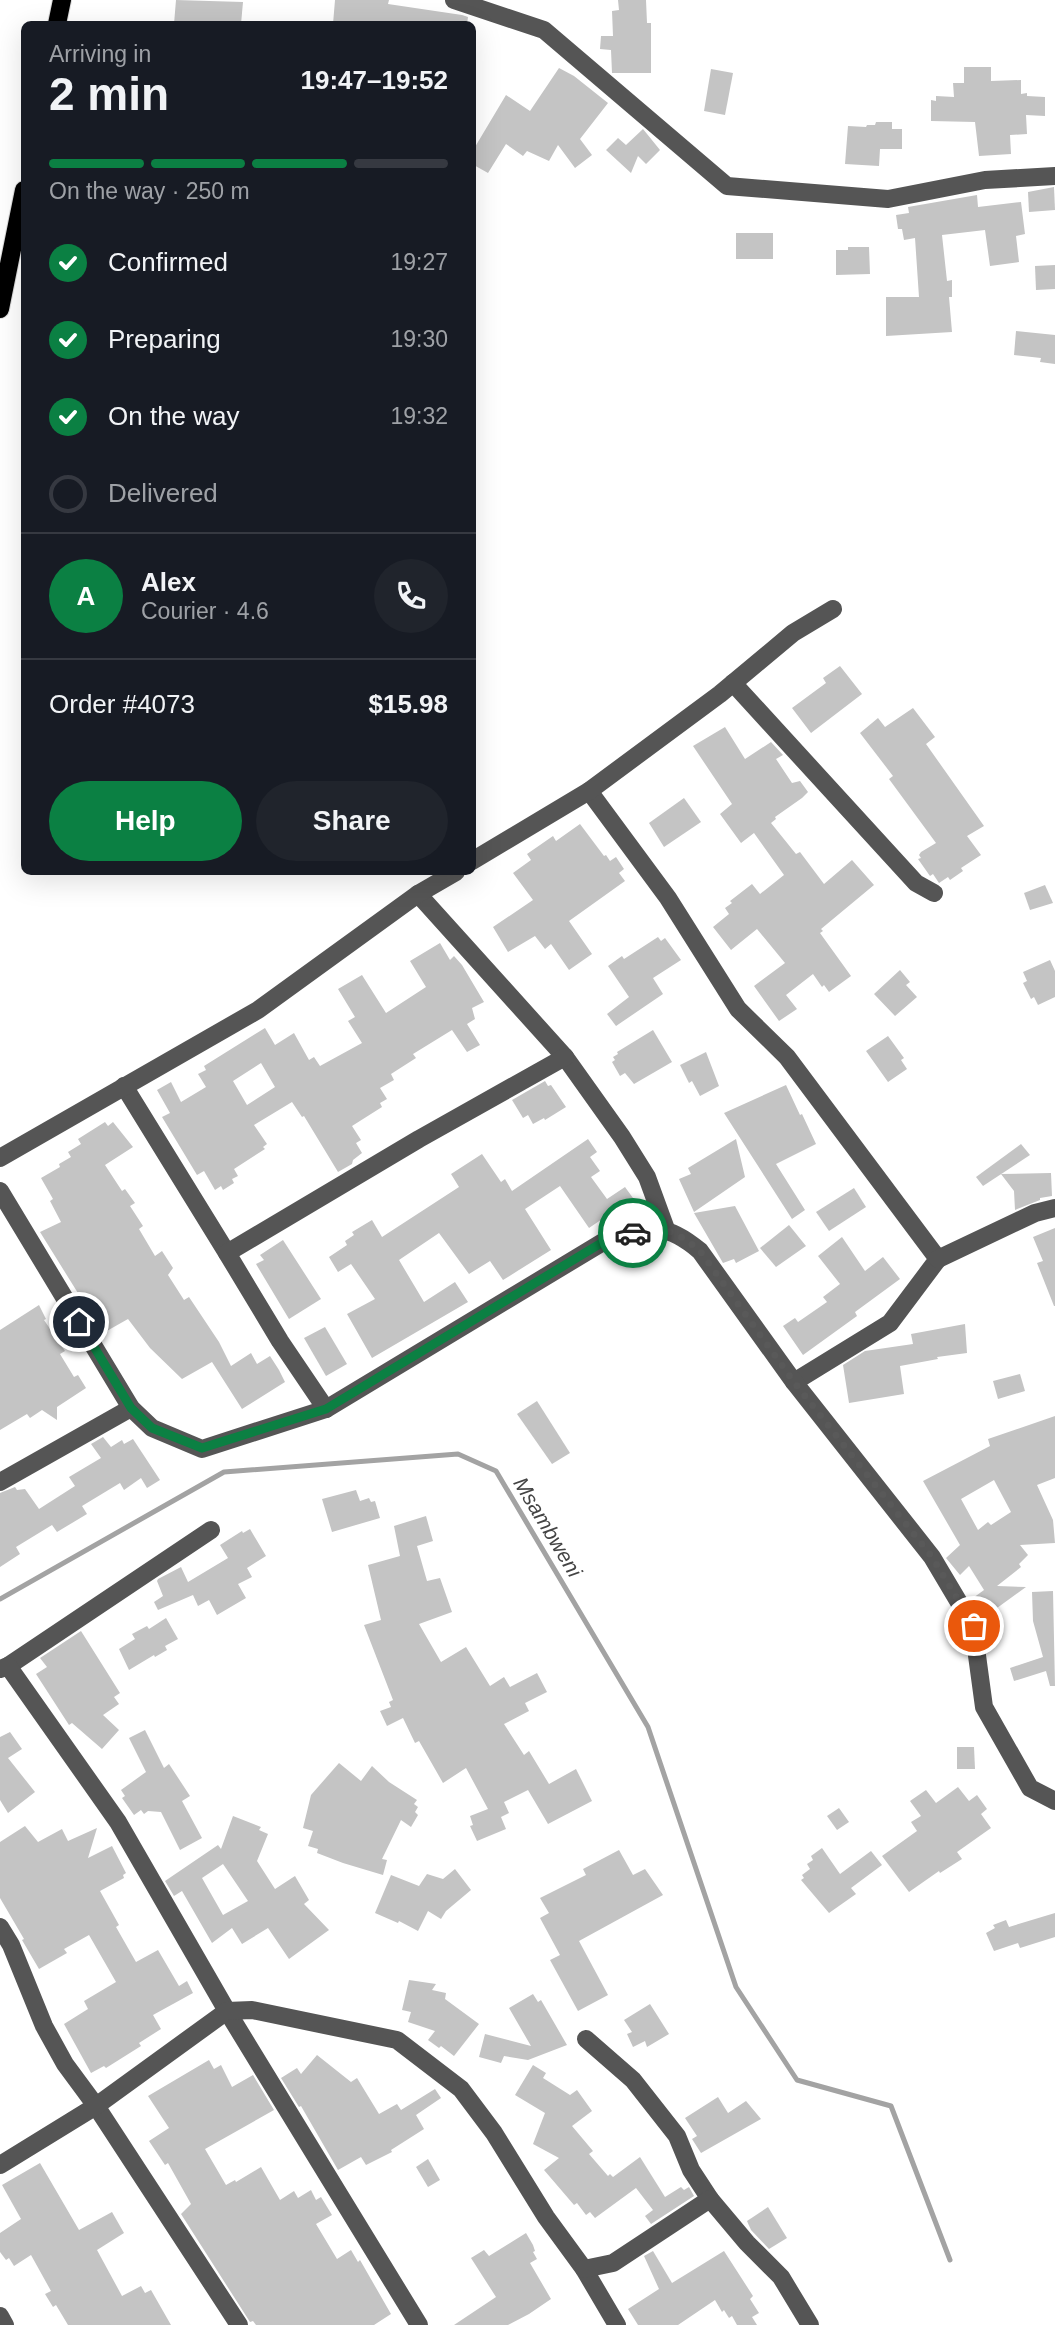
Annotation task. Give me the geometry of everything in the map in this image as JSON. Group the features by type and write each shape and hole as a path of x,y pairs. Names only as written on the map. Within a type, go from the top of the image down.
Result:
{"main road":[{"path":"57,21 58,1"},
{"path":"0,309 21,205"}],"street":[{"path":"454,0 500,7 544,30 726,186 888,200 985,180 1055,176"},
{"path":"476,859 589,791 733,683 793,634 833,609"},
{"path":"733,683 916,883 934,893"},
{"path":"589,791 668,898 738,1009 787,1057 937,1259"},
{"path":"0,1158 258,1010 418,894 451,875"},
{"path":"418,894 565,1057 647,1177 666,1229"},
{"path":"227,1253 419,1139 565,1057"},
{"path":"124,1086 326,1409"},
{"path":"0,1191 131,1408 152,1428 202,1448 326,1409 603,1242 637,1231 666,1229 683,1237 700,1251 794,1382 932,1557 974,1626 984,1707 1030,1788 1055,1801"},
{"path":"794,1382 890,1323 937,1259 1035,1213 1055,1208"},
{"path":"0,1482 131,1408"},
{"path":"212,1530 4,1667 118,1822 227,2011 419,2325"},
{"path":"0,1927 11,1945 44,2026 65,2064 96,2106 239,2325"},
{"path":"0,2165 96,2106 227,2011 252,2010 397,2040 461,2089 494,2133 546,2217 584,2269 617,2325"},
{"path":"586,2039 633,2080 677,2136 691,2170 710,2199 747,2243 781,2277 810,2325"},
{"path":"584,2269 613,2263 710,2199"},
{"path":"0,2316 5,2325"}],"building":[{"path":"176,0 243,2 241,21 174,21"},
{"path":"335,0 389,0 388,4 468,17 467,21 333,21"},
{"path":"618,0 646,0 647,23 651,23 651,73 612,73 611,50 600,49 601,36 613,36 612,11 619,10"},
{"path":"964,67 991,67 991,81 1021,80 1021,94 1045,97 1045,116 1026,115 1027,134 1010,135 1011,154 979,156 975,122 931,121 931,100 936,101 936,96 954,97 953,83 964,83"},
{"path":"559,68 574,76 608,103 580,139 592,155 575,168 558,145 549,161 527,151 523,156 506,144 488,173 476,166 476,145 506,95 530,111"},
{"path":"711,69 733,73 725,115 704,111"},
{"path":"876,122 892,122 892,129 902,129 902,149 880,149 879,166 845,164 848,126 866,127 875,125"},
{"path":"643,129 660,150 646,164 638,156 631,173 606,150 618,138 626,145"},
{"path":"1054,187 1055,210 1029,212 1028,192"},
{"path":"977,195 978,207 1021,202 1025,234 1016,236 1019,262 990,266 985,230 942,235 947,281 952,280 952,297 949,297 952,332 886,336 886,297 919,297 915,238 904,240 902,229 898,229 896,215 909,213 908,207"},
{"path":"736,233 773,233 773,259 736,259"},
{"path":"848,247 869,247 870,274 836,275 836,250 848,250"},
{"path":"1055,265 1055,289 1036,290 1035,266"},
{"path":"1016,331 1055,335 1055,364 1040,362 1041,358 1014,355"},
{"path":"840,666 862,694 811,733 792,708 826,683 823,678"},
{"path":"913,708 935,737 926,744 984,826 967,836 981,855 961,868 963,871 950,880 948,877 939,883 933,874 930,876 918,859 921,858 921,852 936,843 889,779 893,776 860,733 878,718 885,727"},
{"path":"725,727 745,759 771,742 783,755 776,759 792,783 800,781 808,792 771,823 796,854 800,852 824,884 852,860 874,885 821,929 823,931 820,933 851,976 829,992 813,974 786,995 797,1009 779,1021 754,986 785,963 757,929 731,950 713,927 729,914 725,908 732,903 730,901 752,884 760,894 784,875 754,833 741,843 720,814 732,804 693,746"},
{"path":"684,798 701,822 664,847 649,823"},
{"path":"580,824 604,856 610,861 616,857 624,869 619,873 625,881 569,921 592,954 569,970 551,944 545,949 535,936 508,952 493,927 533,900 513,873 531,860 527,854 553,836 556,841"},
{"path":"1045,885 1053,903 1030,910 1024,893"},
{"path":"658,937 661,941 665,938 681,960 653,978 663,994 616,1026 607,1014 629,997 608,966"},
{"path":"440,943 450,960 454,956 462,965 484,1002 472,1008 475,1019 467,1024 480,1045 467,1052 452,1030 413,1054 416,1058 391,1074 394,1080 380,1088 387,1099 380,1103 382,1107 352,1126 361,1140 356,1143 362,1153 352,1164 338,1172 304,1116 302,1117 292,1102 254,1125 267,1144 263,1147 265,1149 234,1169 238,1176 232,1179 234,1183 223,1190 221,1186 215,1190 204,1171 197,1175 162,1117 170,1113 157,1090 171,1082 181,1102 206,1087 198,1074 206,1070 204,1066 265,1028 275,1045 294,1033 309,1060 314,1057 320,1066 362,1043 348,1021 355,1017 338,989 362,975 386,1013 426,987 410,961","holes":["261,1063 275,1087 247,1105 233,1081"]},
{"path":"1050,960 1055,971 1055,997 1038,1005 1034,997 1031,999 1023,983 1027,981 1023,972"},
{"path":"900,970 910,982 906,985 917,997 895,1016 874,994"},
{"path":"653,1030 672,1062 634,1084 625,1073 620,1076 612,1062 615,1060 613,1057"},
{"path":"888,1036 904,1058 901,1060 907,1069 888,1082 866,1051"},
{"path":"706,1052 719,1086 700,1096 692,1081 689,1083 680,1065"},
{"path":"545,1081 548,1086 551,1085 566,1107 533,1124 528,1115 523,1118 512,1100"},
{"path":"786,1085 816,1144 776,1164 805,1210 792,1219 724,1113"},
{"path":"105,1122 108,1126 113,1122 133,1147 105,1165 122,1191 125,1189 135,1203 130,1206 143,1226 139,1229 155,1256 162,1251 173,1268 168,1275 184,1300 189,1297 219,1342 231,1366 251,1353 257,1364 270,1356 285,1382 242,1409 212,1362 182,1379 150,1348 128,1319 105,1332 40,1232 61,1222 50,1201 53,1199 41,1178 71,1157 68,1152 81,1144 78,1139"},
{"path":"588,1139 597,1152 590,1157 600,1171 591,1177 607,1199 625,1187 633,1198 589,1228 560,1186 525,1209 551,1250 503,1280 490,1261 469,1274 439,1233 399,1260 424,1302 455,1282 468,1302 372,1358 347,1314 375,1299 351,1264 338,1272 329,1257 347,1245 345,1241 354,1235 352,1232 372,1220 382,1237 459,1187 451,1174 482,1154 501,1182 505,1179 512,1191"},
{"path":"736,1139 745,1177 694,1212 679,1179 691,1174 688,1168"},
{"path":"1021,1144 1030,1155 983,1186 976,1177"},
{"path":"1051,1173 1052,1196 1040,1198 1015,1210 1014,1191 1001,1174"},
{"path":"854,1188 866,1207 829,1231 816,1212"},
{"path":"735,1206 759,1251 736,1263 734,1259 723,1263 694,1213"},
{"path":"789,1225 806,1246 776,1267 760,1248"},
{"path":"1055,1228 1054,1306 1037,1263 1043,1261 1033,1237"},
{"path":"842,1237 865,1271 883,1257 900,1279 855,1312 857,1316 803,1355 783,1326 795,1318 798,1322 827,1302 823,1297 840,1284 818,1256"},
{"path":"283,1240 321,1299 289,1319 256,1264 264,1260 260,1255"},
{"path":"39,1305 46,1319 44,1320 65,1351 60,1354 74,1377 78,1375 86,1388 57,1407 57,1420 42,1410 30,1418 27,1414 0,1430 0,1330"},
{"path":"965,1324 967,1353 900,1366 904,1394 849,1403 843,1365 865,1351 913,1344 911,1334"},
{"path":"325,1327 347,1364 326,1376 304,1338"},
{"path":"1020,1374 1025,1391 998,1399 993,1381"},
{"path":"537,1401 570,1453 552,1464 517,1414"},
{"path":"1055,1416 1055,1478 1037,1485 1053,1520 1055,1543 1020,1545 1028,1555 1019,1564 1021,1567 997,1586 1026,1587 986,1616 973,1598 984,1590 969,1566 960,1575 946,1558 960,1545 923,1481 990,1446 988,1439","holes":["994,1480 1011,1512 991,1525 988,1522 978,1530 961,1499"]},
{"path":"103,1437 111,1447 122,1440 124,1444 133,1439 160,1480 147,1488 141,1478 124,1490 120,1483 82,1506 87,1514 57,1532 52,1525 16,1547 20,1554 0,1567 0,1493 15,1487 17,1490 25,1489 39,1509 75,1486 69,1477 101,1458 91,1444"},
{"path":"356,1490 360,1501 369,1498 371,1502 375,1501 380,1518 332,1532 322,1499"},
{"path":"426,1516 433,1541 417,1546 427,1581 440,1578 452,1612 419,1624 441,1662 466,1647 490,1686 504,1677 510,1687 537,1673 547,1692 525,1703 529,1711 504,1724 524,1755 529,1751 549,1784 576,1769 592,1801 548,1824 528,1790 504,1802 509,1813 501,1817 506,1829 477,1841 470,1826 473,1825 470,1816 488,1809 466,1768 443,1783 419,1741 415,1743 403,1718 387,1726 380,1711 391,1707 389,1702 393,1700 364,1625 381,1620 368,1565 400,1556 394,1526"},
{"path":"250,1529 266,1556 247,1568 252,1577 238,1584 246,1598 217,1615 209,1600 198,1606 193,1595 158,1610 154,1602 163,1596 158,1579 181,1567 188,1582 228,1558 220,1545"},
{"path":"1053,1591 1055,1686 1050,1686 1046,1671 1014,1681 1010,1668 1043,1657 1033,1621 1032,1592"},
{"path":"166,1618 178,1639 165,1646 167,1650 129,1670 119,1649 135,1639 132,1634 147,1626 149,1629"},
{"path":"81,1631 120,1693 114,1697 119,1704 103,1715 119,1730 102,1749 72,1723 69,1725 36,1674 47,1667 40,1658"},
{"path":"145,1730 164,1768 169,1764 190,1796 182,1801 202,1838 180,1850 161,1812 148,1811 144,1814 141,1810 134,1815 122,1798 125,1796 121,1790 146,1772 129,1738"},
{"path":"10,1732 22,1749 8,1758 35,1792 8,1813 0,1800 0,1737"},
{"path":"957,1747 974,1747 975,1769 957,1769"},
{"path":"339,1763 361,1781 372,1766 389,1782 417,1800 414,1804 418,1807 415,1812 418,1815 411,1827 401,1820 382,1859 387,1860 383,1875 317,1853 318,1849 308,1846 313,1831 303,1828 311,1795"},
{"path":"958,1787 969,1801 977,1795 987,1809 981,1814 991,1828 957,1852 962,1859 909,1892 882,1856 917,1831 911,1822 921,1816 910,1801 926,1790 936,1803"},
{"path":"839,1808 849,1822 837,1830 827,1816"},
{"path":"233,1816 261,1827 259,1830 268,1834 257,1861 275,1889 295,1876 309,1900 304,1904 329,1930 289,1959 268,1928 242,1944 232,1928 212,1943 182,1891 174,1896 165,1881 218,1845 221,1849","holes":["223,1864 248,1901 223,1915 202,1878"]},
{"path":"25,1826 38,1842 62,1829 68,1841 97,1828 88,1858 112,1846 126,1873 124,1878 100,1891 136,1962 158,1950 179,1986 187,1981 193,1993 153,2015 161,2029 139,2043 141,2046 106,2068 104,2066 91,2073 64,2024 88,2009 84,2001 116,1982 89,1935 64,1949 67,1953 39,1969 22,1940 24,1939 0,1898 0,1842"},
{"path":"822,1848 840,1874 871,1851 882,1865 851,1888 856,1894 829,1913 801,1880 804,1878 802,1875 810,1869 807,1864 813,1860 811,1856"},
{"path":"619,1850 633,1875 645,1869 663,1895 579,1941 608,1995 578,2011 550,1960 560,1955 540,1918 549,1913 540,1898 586,1875 583,1869"},
{"path":"455,1869 471,1890 446,1911 441,1919 428,1911 418,1931 375,1913 391,1875 419,1886 427,1874 443,1879"},
{"path":"1055,1913 1055,1937 1020,1948 1018,1943 994,1951 986,1933 995,1928 993,1925 1006,1920 1009,1927"},
{"path":"409,1980 436,1984 432,1990 446,1993 445,1999 479,2024 454,2056 428,2040 435,2031 408,2022 411,2012 402,2010"},
{"path":"533,1994 538,2002 541,2000 567,2045 528,2060 504,2056 501,2063 479,2057 485,2034 531,2046 509,2008"},
{"path":"650,2004 669,2034 647,2047 645,2041 633,2047 627,2034 632,2032 624,2020"},
{"path":"317,2055 351,2082 357,2078 379,2114 397,2104 401,2110 435,2089 441,2098 416,2115 424,2129 391,2150 392,2152 366,2165 361,2157 338,2170 301,2106 299,2107 281,2078 297,2068 301,2074"},
{"path":"209,2060 214,2069 221,2065 232,2087 253,2075 274,2110 205,2149 226,2185 261,2167 280,2200 294,2191 298,2198 311,2190 316,2200 321,2197 332,2215 316,2224 337,2259 351,2250 358,2262 360,2260 391,2314 374,2325 256,2325 253,2321 250,2322 181,2214 191,2204 168,2163 165,2165 149,2141 169,2128 148,2096"},
{"path":"533,2065 546,2073 543,2078 570,2095 577,2090 592,2111 572,2126 593,2151 589,2154 608,2176 610,2174 613,2177 640,2157 665,2197 681,2187 684,2190 689,2187 694,2196 651,2224 645,2216 653,2210 636,2188 595,2218 590,2212 586,2215 544,2170 559,2158 533,2144 545,2113 515,2095"},
{"path":"718,2097 728,2113 746,2101 761,2119 701,2153 692,2139 697,2136 685,2118"},
{"path":"428,2159 440,2180 428,2187 416,2167"},
{"path":"40,2163 79,2230 112,2212 124,2233 97,2250 122,2296 141,2286 145,2293 151,2290 171,2325 68,2325 56,2305 53,2307 45,2294 51,2291 31,2255 14,2266 9,2258 6,2260 0,2252 0,2233 21,2219 2,2185"},
{"path":"768,2207 787,2238 769,2249 751,2230 747,2221"},
{"path":"526,2233 537,2259 530,2263 551,2299 508,2325 454,2325 496,2297 471,2258 484,2250 489,2256"},
{"path":"653,2251 672,2283 724,2251 753,2296 750,2299 759,2313 752,2317 757,2325 737,2325 732,2316 729,2318 724,2310 722,2312 715,2300 678,2325 638,2325 628,2309 659,2289 644,2256"}],"waterway":[{"name":"Msambweni","path":"0,1599 224,1472 458,1454 496,1471 648,1727 736,1987 797,2080 891,2106 950,2260"}],"way so far":[{"path":"633,1233 666,1229 683,1237 700,1251 794,1382 932,1557 974,1626"}],"route":[{"path":"79,1322 131,1408 152,1428 202,1448 326,1409 603,1242 633,1233"}]}
